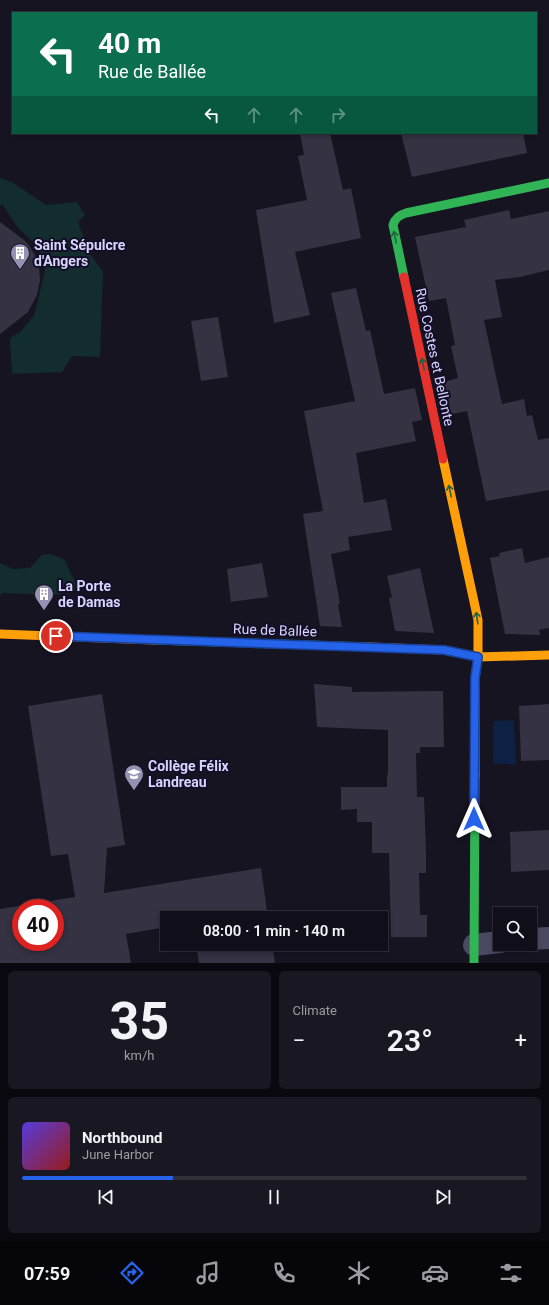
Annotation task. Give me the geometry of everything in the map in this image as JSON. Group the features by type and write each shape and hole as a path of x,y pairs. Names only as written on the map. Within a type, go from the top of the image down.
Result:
{"street":[{"name":"Rue Costes et Bellonte","path":"478,657 478,620 393,225 395,220 400,215 406,213 549,183"},
{"name":"Rue de Ballée","path":"0,634 444,650 478,657 549,656"},
{"path":"478,657 475,678 474,954 493,945"},
{"path":"537,939 549,938"}],"green space":[{"path":"0,178 12,182 46,205 77,202 85,215 78,222 90,254 103,272 100,357 72,356 62,372 12,374 10,338 20,332 34,316 45,271 38,246 18,228 3,205 0,205"},
{"path":"50,554 64,559 79,590 53,595 2,593 0,597 0,563 13,569 30,568 42,555"}],"water":[{"path":"514,720 516,765 493,763 494,721"}],"building":[{"path":"300,134 330,134 343,190 351,188 361,238 295,252 310,315 274,323 256,210 307,200 298,156 304,155"},
{"path":"401,134 523,134 527,153 412,177"},
{"path":"509,210 511,219 549,211 549,270 520,277 495,280 502,317 484,320 502,404 524,399 527,416 532,415 538,440 549,438 549,490 486,501 467,411 447,415 440,383 458,378 451,346 455,345 446,298 429,301 415,237 466,227 464,220"},
{"name":"Saint Sépulcre d'Angers","path":"0,222 28,244 35,255 39,267 40,280 37,295 28,312 0,334"},
{"path":"356,288 366,331 370,330 384,394 415,388 422,420 412,422 416,441 356,453 364,503 386,499 392,530 348,537 350,550 331,554 340,604 338,604 342,627 320,626 303,514 323,511 304,411 355,401 331,293"},
{"path":"218,317 228,377 201,381 191,321"},
{"path":"522,548 525,563 549,557 549,628 539,630 540,635 505,634 490,558 500,556 499,553"},
{"path":"262,563 268,597 231,602 227,569"},
{"path":"420,568 434,633 395,631 389,598 392,597 387,576"},
{"path":"314,684 352,687 352,692 443,691 444,747 420,747 420,753 416,753 417,797 424,797 426,852 426,873 419,873 420,915 427,915 427,937 391,937 389,853 372,853 372,822 357,822 357,809 341,810 341,787 387,787 388,730 317,727"},
{"path":"102,694 125,845 107,848 104,893 261,868 267,911 160,911 160,928 126,934 131,963 0,963 0,909 12,907 12,951 64,951 64,899 62,899 75,897 68,854 51,856 28,706"},
{"path":"549,704 549,760 521,761 519,706"},
{"path":"549,830 549,870 511,872 510,832"},
{"path":"197,951 273,951 275,963 199,963"}],"traffic: fast":[{"path":"404,277 393,225 399,216 406,213 549,183"},
{"path":"154,640 370,647"},
{"path":"474,963 475,776"}],"traffic: slow":[{"path":"443,459 478,620 478,657 475,678 475,776"},
{"path":"0,634 154,640"},
{"path":"370,647 444,650 478,657 549,655"}],"traffic: jam":[{"path":"404,277 443,459"}],"place":[{"name":"Saint Sépulcre d'Angers","path":"20,270"},
{"name":"La Porte de Damas","path":"44,611"},
{"name":"Collège Félix Landreau","path":"134,791"}],"route":[{"path":"56,636 444,650 478,657 475,678 474,819"}]}
